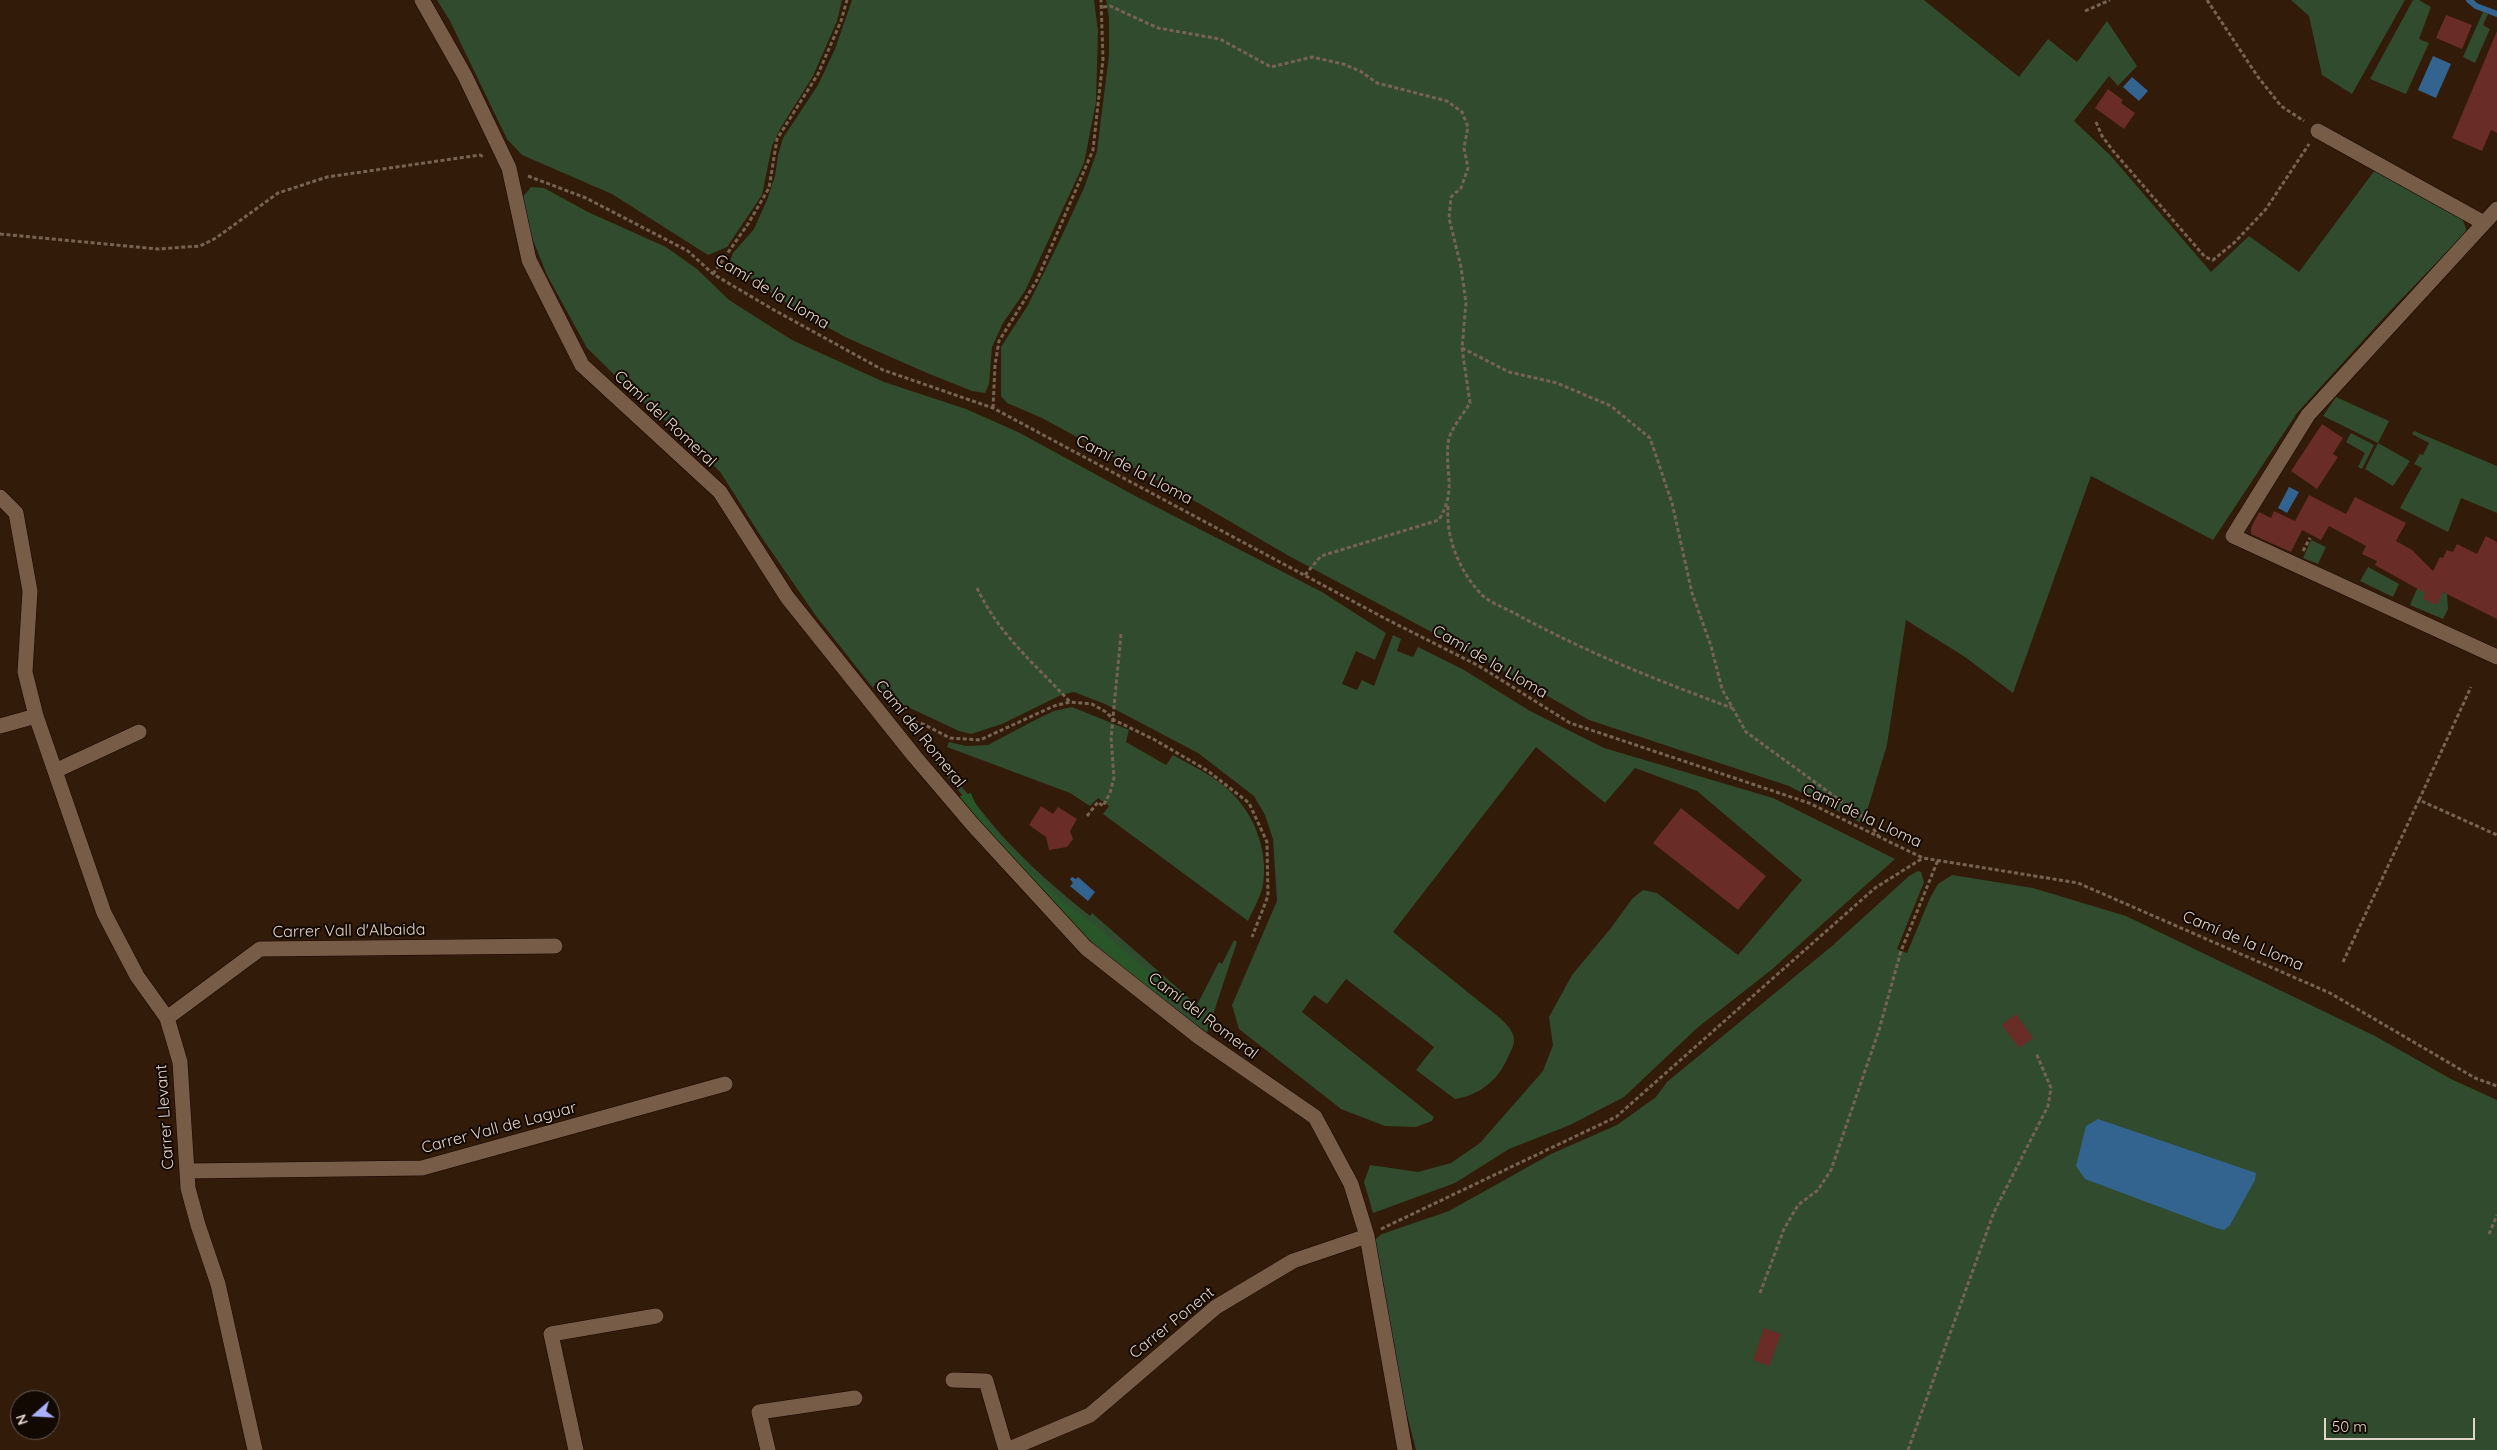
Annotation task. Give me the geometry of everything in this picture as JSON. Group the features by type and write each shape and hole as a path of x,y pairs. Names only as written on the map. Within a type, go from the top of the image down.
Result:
{"street":[{"name":"Camí del Romeral","path":"422,0 464,76 509,168 529,260 582,365 720,492 787,597 886,721 973,825 1086,948 1199,1038 1315,1117 1352,1184 1367,1236 1405,1450"},
{"path":"2318,131 2484,223"},
{"path":"2497,209 2308,415 2233,536 2497,657"},
{"name":"Carrer Llevant","path":"0,497 16,513 30,591 25,672 36,716 104,913 137,976 167,1018 180,1062 188,1188 218,1284 255,1450"},
{"path":"0,726 36,716"},
{"path":"55,771 139,732"},
{"name":"Carrer Vall d'Albaida","path":"167,1018 260,949 555,946"},
{"name":"Carrer Vall de Laguar","path":"187,1171 422,1168 725,1084"},
{"name":"Carrer Ponent","path":"1006,1450 1090,1415 1216,1307 1293,1261 1367,1236"},
{"path":"576,1450 551,1334 656,1316"},
{"path":"953,1380 986,1381 1006,1450"},
{"path":"768,1450 759,1412 856,1398"}],"path":[{"path":"713,274 744,230 769,188 777,139 818,74 841,21 847,0"},
{"path":"993,408 995,365 999,341 1037,280 1093,150 1103,59 1103,7 1101,0"},
{"path":"2085,11 2110,0"},
{"path":"2096,122 2102,136 2114,152 2205,257 2213,260 2235,242 2266,209 2318,131 2280,106 2258,77 2207,0"},
{"path":"1103,7 1110,6 1158,28 1220,39 1271,67 1312,57 1342,64 1360,71 1377,83 1447,101 1462,112 1468,127 1464,148 1468,168 1461,188 1451,197 1449,218 1461,268 1466,303 1462,348 1470,403 1450,434 1448,444 1451,484 1447,527 1459,563 1481,594 1545,630 1667,684 1733,708"},
{"name":"Camí de la Lloma","path":"0,234 158,249 200,246 216,238 278,193 327,177 480,155 594,202 688,251 713,274 883,370 993,408 1479,666 1570,723 1809,803 1923,858 2078,883 2330,993 2475,1078 2497,1086"},
{"path":"1462,348 1509,372 1556,383 1612,406 1650,438 1672,503 1692,593 1711,646 1722,689 1746,732 1867,820 1880,838"},
{"path":"1305,575 1320,556 1439,520 1448,504"},
{"path":"977,588 986,607 1005,635 1070,702"},
{"path":"1087,816 1098,802 1103,806 1110,793 1114,778 1111,738 1121,634"},
{"path":"2343,962 2472,687"},
{"path":"886,721 910,721 923,724 950,738 980,740 1024,718 1070,702 1092,704 1114,720 1155,740 1208,771 1249,803 1267,842 1268,896 1252,937"},
{"path":"2419,800 2497,835"},
{"path":"1367,1236 1616,1117 1875,888 1923,858"},
{"path":"1760,1293 1784,1229 1798,1206 1818,1190 1831,1170 1879,1030 1901,951 1938,860"},
{"path":"1908,1450 1994,1212 2048,1106 2051,1088 2036,1053"},
{"path":"2489,1234 2497,1215"}],"green space":[{"path":"437,0 842,0 837,21 813,76 780,129 772,146 762,195 727,247 708,255 612,194 522,155 507,139 450,21"},
{"path":"852,0 1094,0 1098,31 1096,102 1084,163 1025,291 1003,323 992,347 989,384 985,393 972,391 927,373 845,337 794,308 729,264 733,253 754,229 775,176 783,138 818,85 835,49"},
{"path":"1106,0 1924,0 2019,77 2048,39 2077,62 2107,21 2137,66 2118,86 2109,76 2074,121 2110,155 2211,272 2249,236 2299,272 2375,170 2461,216 2467,231 2389,312 2297,413 2213,540 2091,476 2013,693 1965,657 1906,620 1887,745 1863,824 1789,786 1589,720 1501,669 1289,556 1200,504 1042,418 1007,403 1001,396 1001,347 1028,305 1059,242 1084,188 1097,151 1109,55 1109,18"},
{"path":"2291,0 2405,0 2352,94 2322,75 2309,16"},
{"path":"2413,0 2419,0 2431,7 2419,39 2429,43 2406,94 2370,79"},
{"path":"2483,12 2488,14 2483,25 2490,29 2475,63 2463,57"},
{"path":"531,187 544,188 588,212 666,247 697,269 729,300 792,340 884,382 966,409 1018,432 1139,498 1322,592 1386,633 1375,660 1356,651 1342,684 1357,690 1362,680 1374,686 1393,635 1401,639 1397,651 1413,657 1418,647 1464,670 1530,711 1604,748 1773,798 1895,859 1770,971 1697,1028 1624,1097 1570,1125 1509,1149 1455,1183 1373,1213 1364,1182 1370,1165 1418,1172 1451,1163 1480,1143 1543,1071 1553,1045 1549,1017 1572,975 1632,899 1643,890 1657,893 1738,955 1802,880 1697,791 1635,768 1605,803 1536,747 1393,932 1507,1025 1513,1034 1514,1040 1505,1064 1481,1090 1455,1099 1416,1070 1434,1047 1346,979 1327,1004 1314,995 1302,1012 1434,1117 1432,1121 1416,1127 1385,1126 1341,1109 1239,1029 1232,1005 1277,901 1273,839 1265,815 1254,796 1198,753 1105,704 1074,692 1061,695 1002,724 971,734 959,731 895,701 876,682 873,688 816,616 760,535 721,473 694,445 637,397 587,348 547,275 524,218 522,198"},
{"path":"2336,397 2389,421 2378,443 2323,416"},
{"path":"2414,431 2497,466 2497,513 2461,498 2448,532 2400,508 2422,468 2414,464 2420,454 2423,455 2429,443 2412,434"},
{"path":"2351,433 2374,445 2362,469 2358,467 2365,453 2346,442"},
{"path":"2378,443 2410,461 2393,486 2365,469"},
{"path":"2311,540 2326,547 2318,564 2303,558"},
{"path":"2368,567 2399,584 2393,597 2360,581"},
{"path":"2420,582 2447,594 2448,609 2443,619 2410,605"},
{"path":"1072,707 1129,730 1126,742 1166,765 1173,755 1211,777 1233,794 1250,817 1261,843 1263,857 1263,885 1248,921 1103,814 1109,806 1098,798 1090,806 1070,793 947,747 949,742 966,746 988,745 1054,711"},
{"path":"935,759 954,778 1006,840 1036,870 1090,916 1092,913 1197,1005 1219,962 1222,964 1234,940 1237,942 1207,1033 1096,947 1034,883 936,763"},
{"path":"971,793 988,823 1031,872 1074,910 1096,925 1172,990 1171,997 1166,998 1150,989 1076,927 963,804 960,796"},
{"path":"1918,871 1921,872 1924,882 1897,949 1907,953 1930,898 1938,884 1952,875 2033,888 2126,916 2375,1036 2451,1079 2497,1100 2497,1450 1416,1450 1400,1387 1374,1240 1382,1234 1449,1211 1551,1154 1617,1125 1656,1097 1667,1082 1832,946 1909,876"}],"water":[{"path":"2433,56 2451,64 2436,98 2418,90"},
{"path":"2132,77 2148,91 2139,101 2123,87"},
{"path":"2289,487 2299,492 2287,513 2278,508"},
{"path":"1072,877 1076,879 1078,877 1095,892 1088,901 1070,886 1073,883 1070,879"},
{"path":"2098,1119 2256,1173 2255,1180 2230,1225 2224,1230 2216,1228 2085,1179 2076,1166 2086,1126"}],"building":[{"path":"2446,15 2472,25 2462,49 2436,38"},
{"path":"2497,31 2497,133 2491,130 2482,151 2452,138"},
{"path":"2108,89 2123,100 2121,103 2135,113 2124,129 2095,108"},
{"path":"2322,424 2343,438 2333,454 2338,457 2317,489 2291,471"},
{"path":"2309,495 2346,514 2355,497 2406,523 2396,541 2412,550 2433,571 2440,557 2443,558 2447,550 2453,552 2457,544 2477,554 2486,536 2497,542 2497,619 2443,592 2437,605 2423,599 2425,593 2375,565 2377,561 2362,554 2366,546 2329,526 2321,540 2302,530 2291,552 2251,534 2251,528 2259,512 2271,518 2274,511 2295,521"},
{"path":"1041,806 1053,814 1058,807 1077,819 1070,831 1073,839 1067,847 1049,850 1046,837 1029,825"},
{"path":"1681,808 1766,876 1738,910 1653,843"},
{"path":"2016,1014 2033,1038 2019,1048 2002,1025"},
{"path":"1764,1328 1781,1334 1769,1366 1753,1360"}],"waterway":[{"path":"2469,0 2476,6 2497,14"}]}
